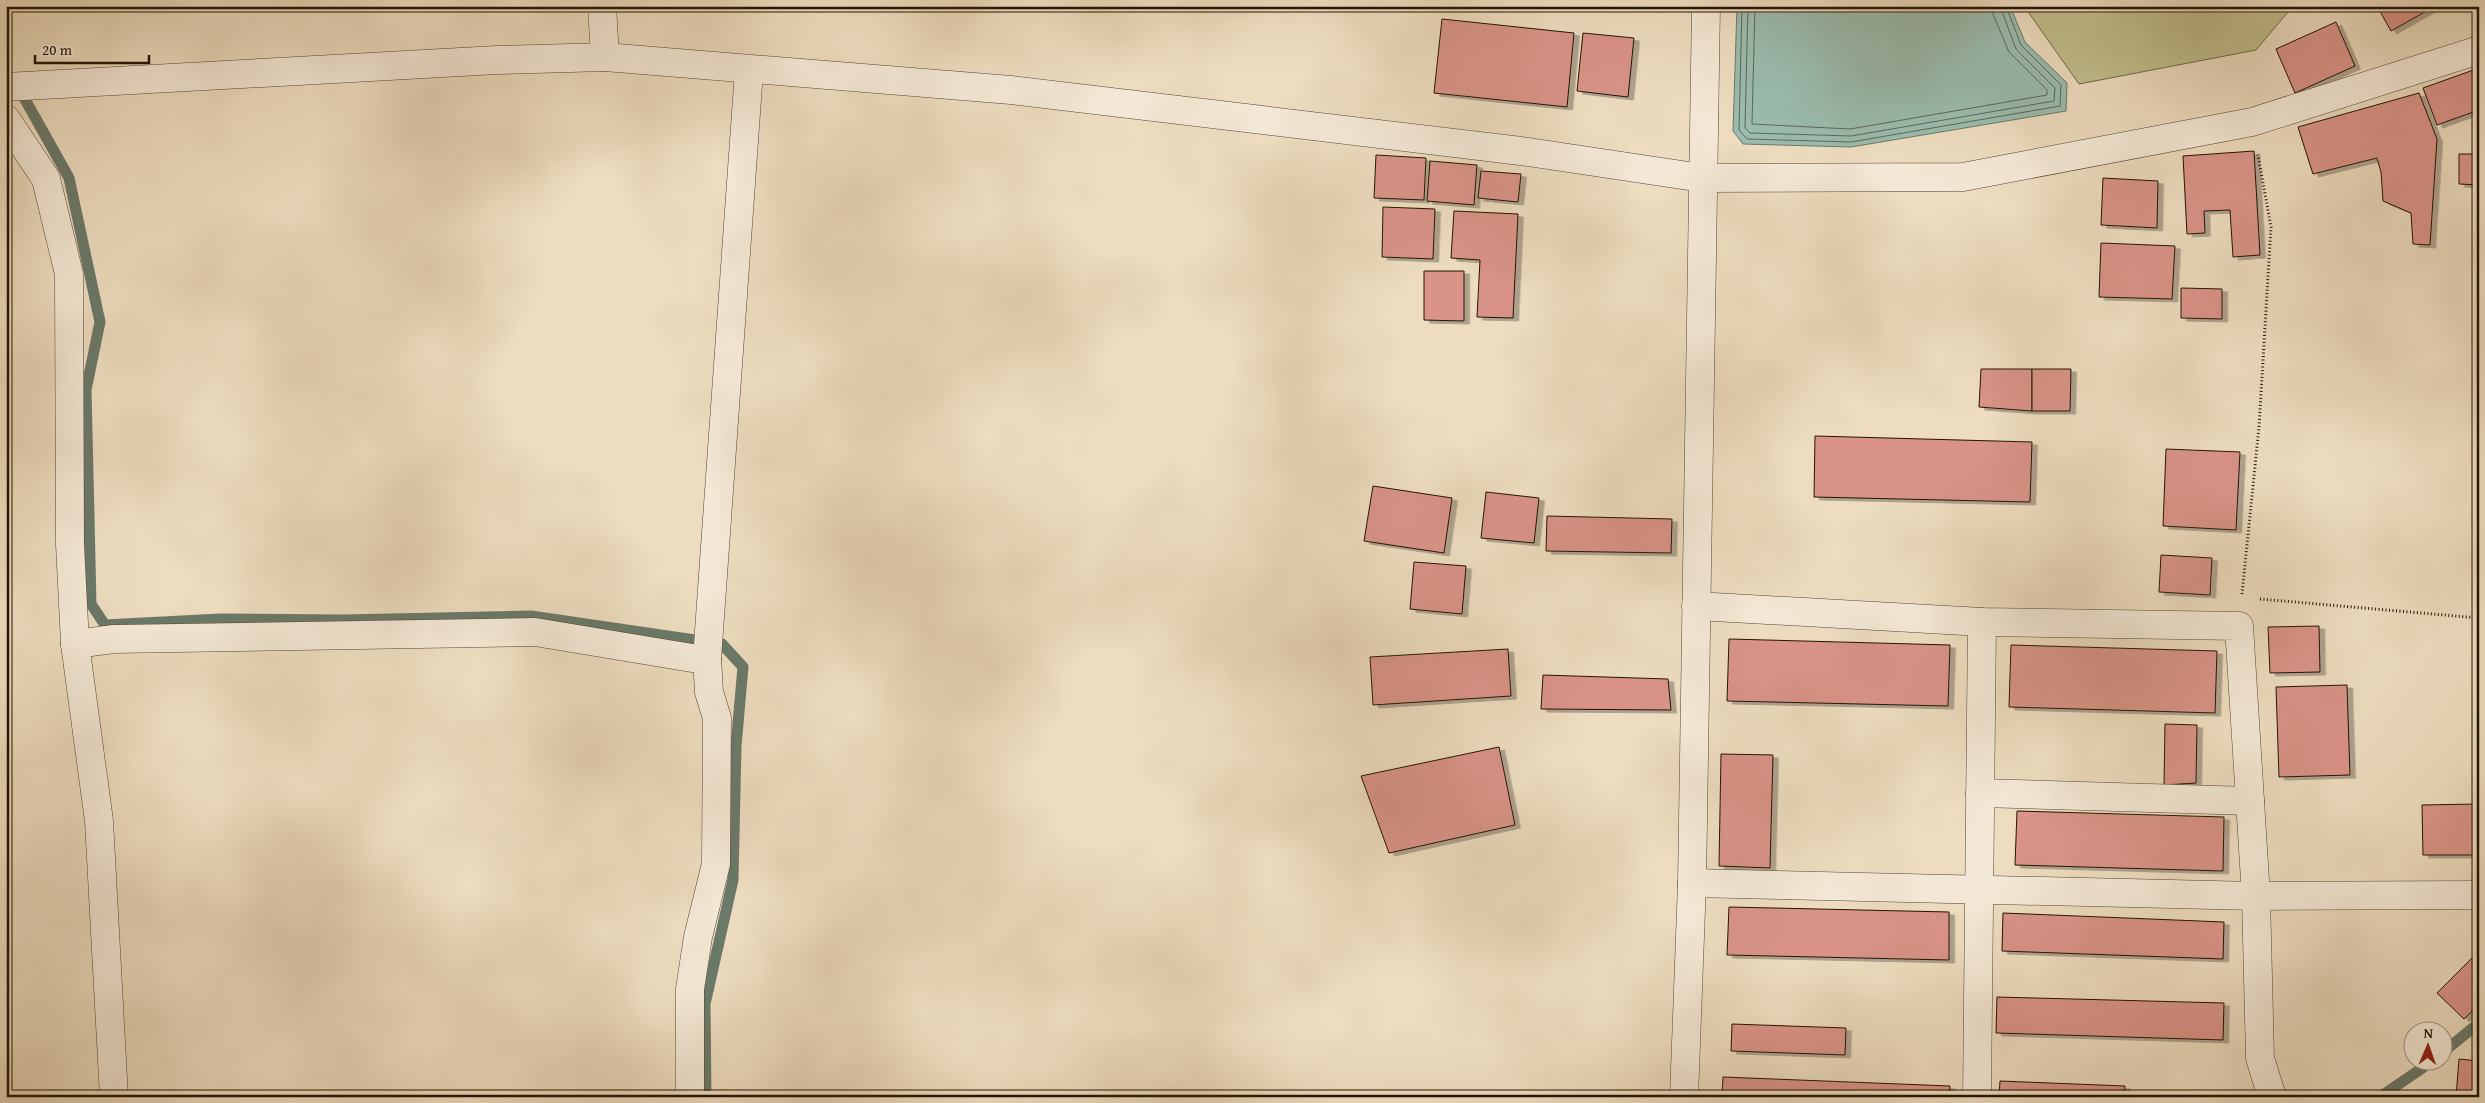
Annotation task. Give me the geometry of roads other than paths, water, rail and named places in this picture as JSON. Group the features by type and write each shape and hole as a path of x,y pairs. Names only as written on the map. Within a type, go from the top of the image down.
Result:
{"street":[{"path":"602,6 605,58"},
{"path":"1684,1097 1692,883 1706,6"},
{"path":"6,88 496,60 605,58 749,71 1011,90 1522,151 1702,178 1963,177 2252,122 2479,50"},
{"path":"690,1097 690,989 698,938 716,864 717,718 710,692 707,659 749,71"},
{"path":"6,119 46,179 69,274 70,544 75,644 99,821 114,1097"},
{"path":"1696,606 1982,622 2240,626 2256,896 2260,1058 2272,1097"},
{"path":"1978,1097 1982,622"},
{"path":"75,644 114,640 535,632 707,659"},
{"path":"1980,793 2250,801"},
{"path":"1692,883 2256,896 2479,895"}],"water":[{"path":"1737,6 2010,6 2025,42 2067,83 2066,111 1851,147 1743,144 1733,131"}],"waterway":[{"path":"16,90 22,94 69,178 100,322 86,390 91,604 105,625 220,619 343,620 531,616 722,644 743,667 736,746 733,880 705,1004 706,1097"},
{"path":"2452,1045 2479,1023"},
{"path":"2380,1097 2419,1070"}]}
